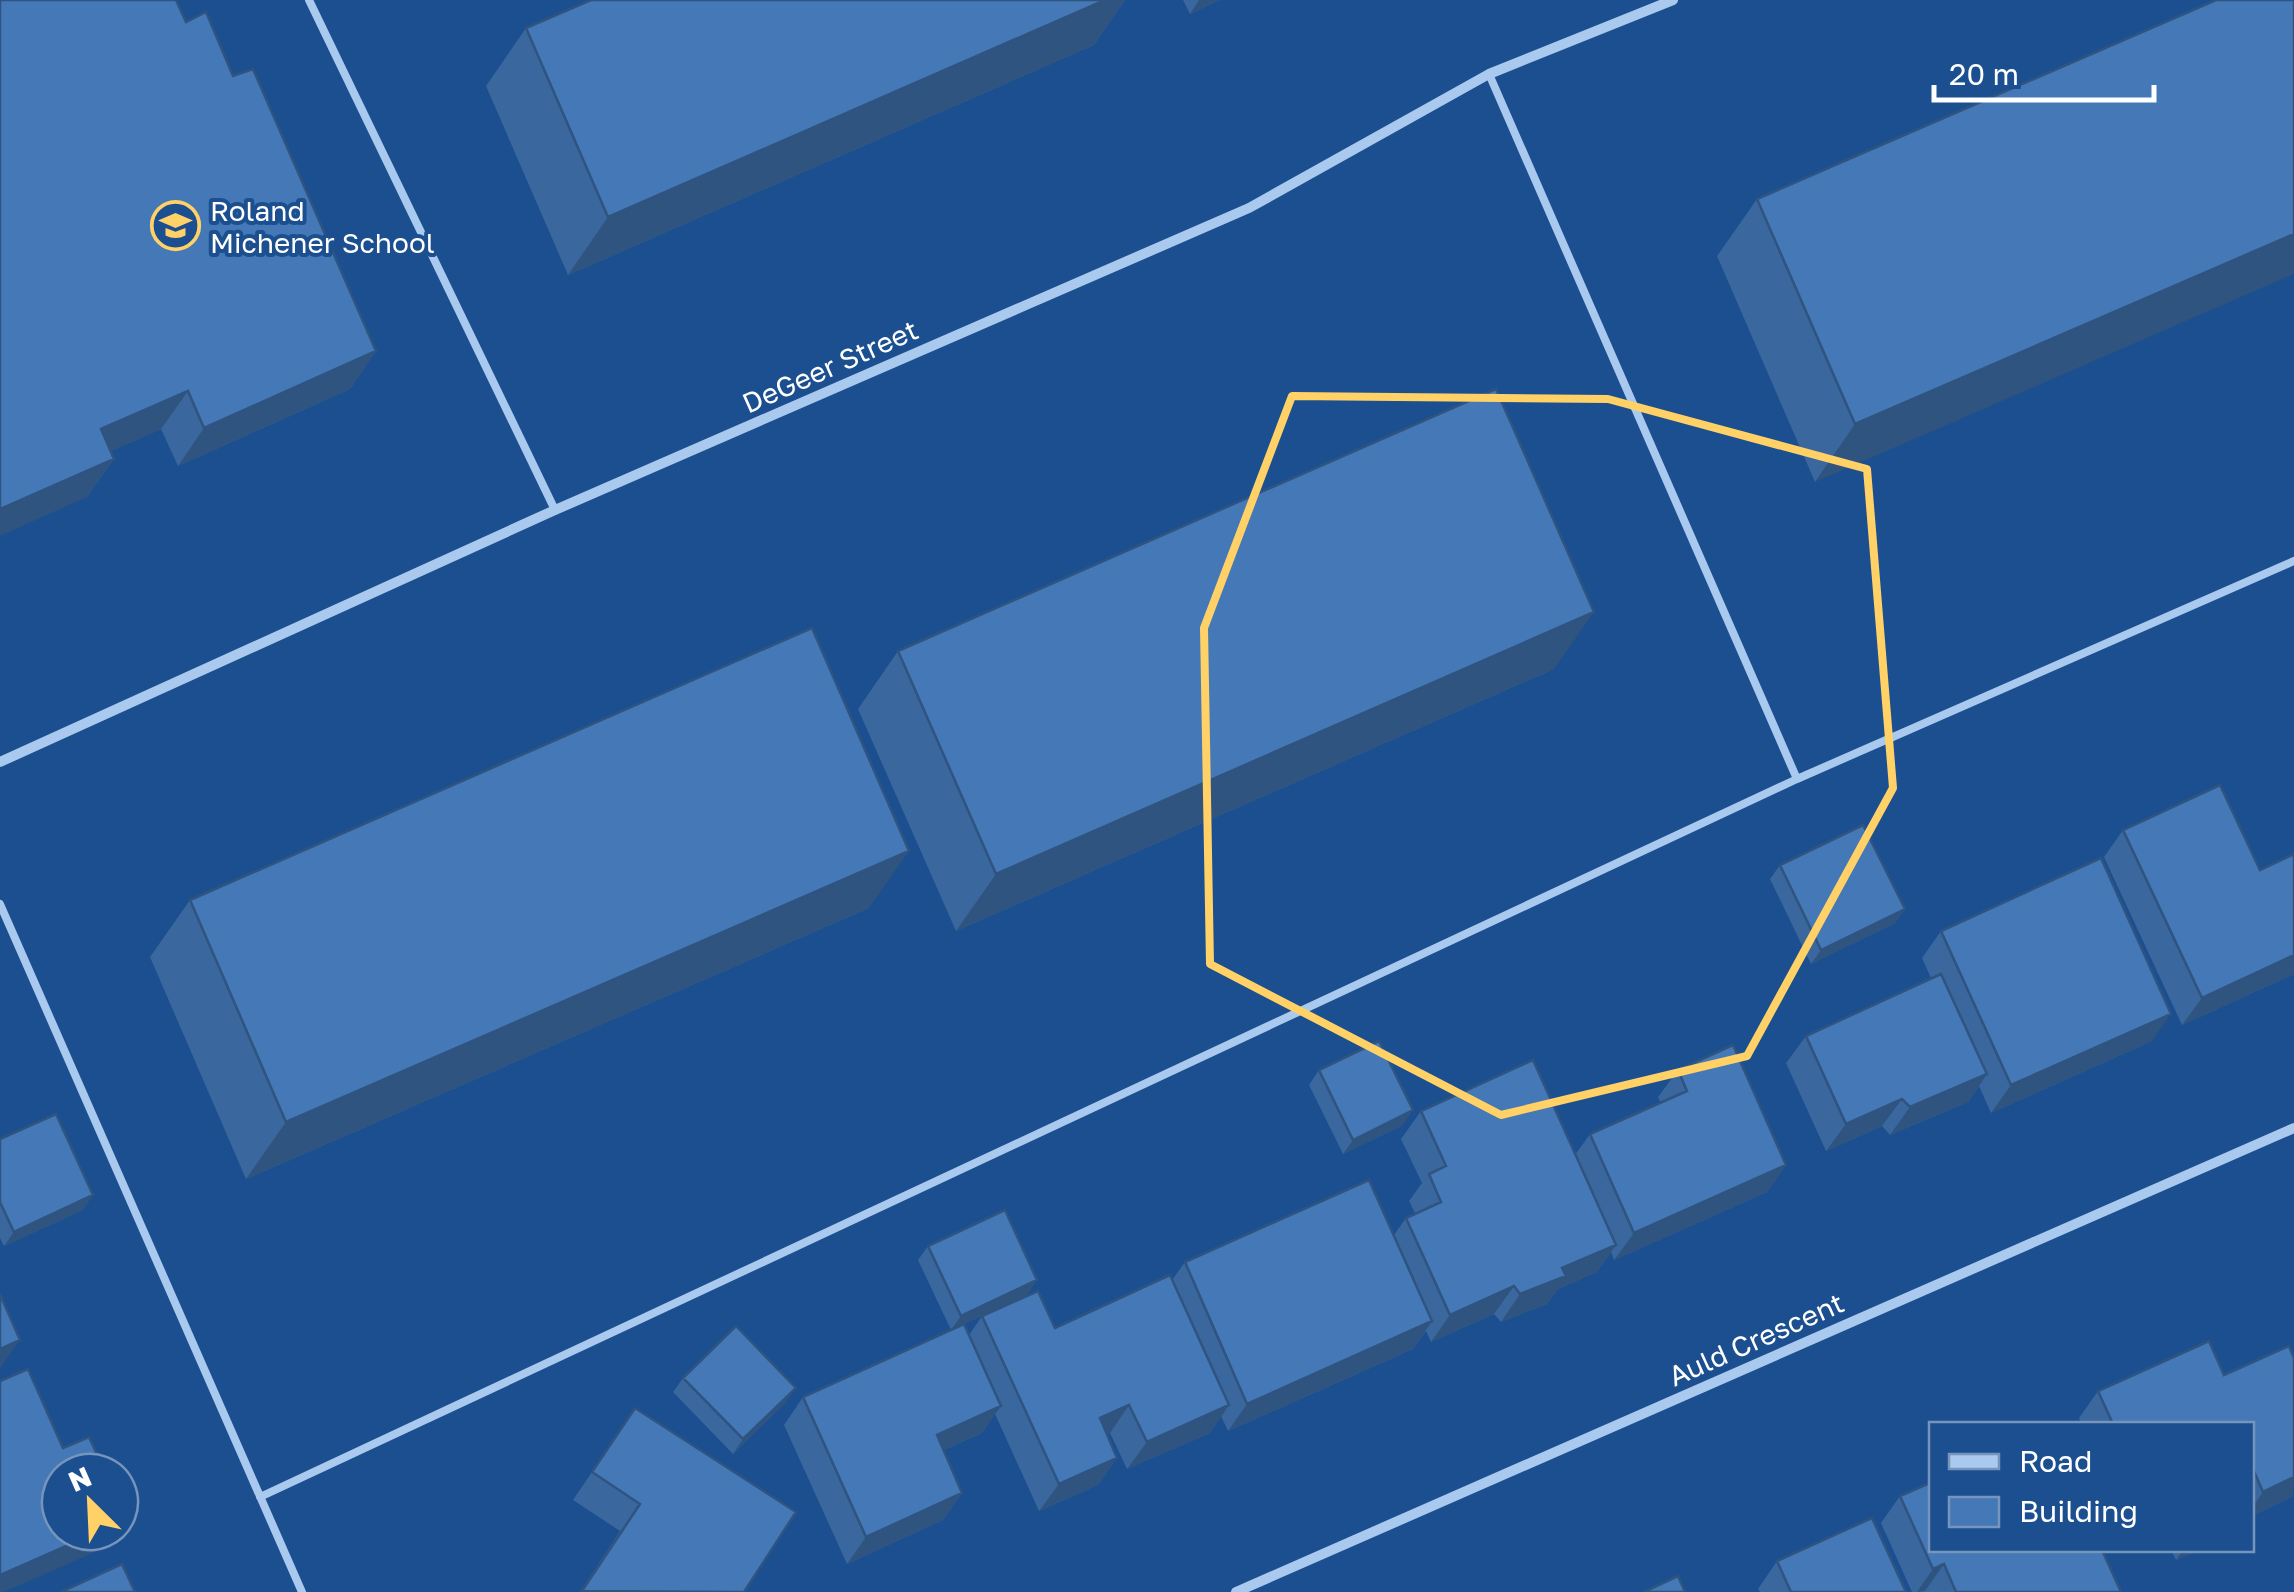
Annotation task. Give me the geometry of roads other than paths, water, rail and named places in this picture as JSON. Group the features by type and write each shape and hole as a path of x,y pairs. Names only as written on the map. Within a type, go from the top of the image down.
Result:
{"street":[{"name":"DeGeer Street","path":"0,762 555,510 1249,208 1489,74 1673,0"},
{"name":"Auld Crescent","path":"1236,1592 2294,1128"}],"lane":[{"path":"309,0 555,510"},
{"path":"1489,74 1797,778"},
{"path":"260,1496 1797,778 2294,562"},
{"path":"0,904 302,1592"}],"place":[{"name":"Roland Michener School","path":"175,226"}]}
